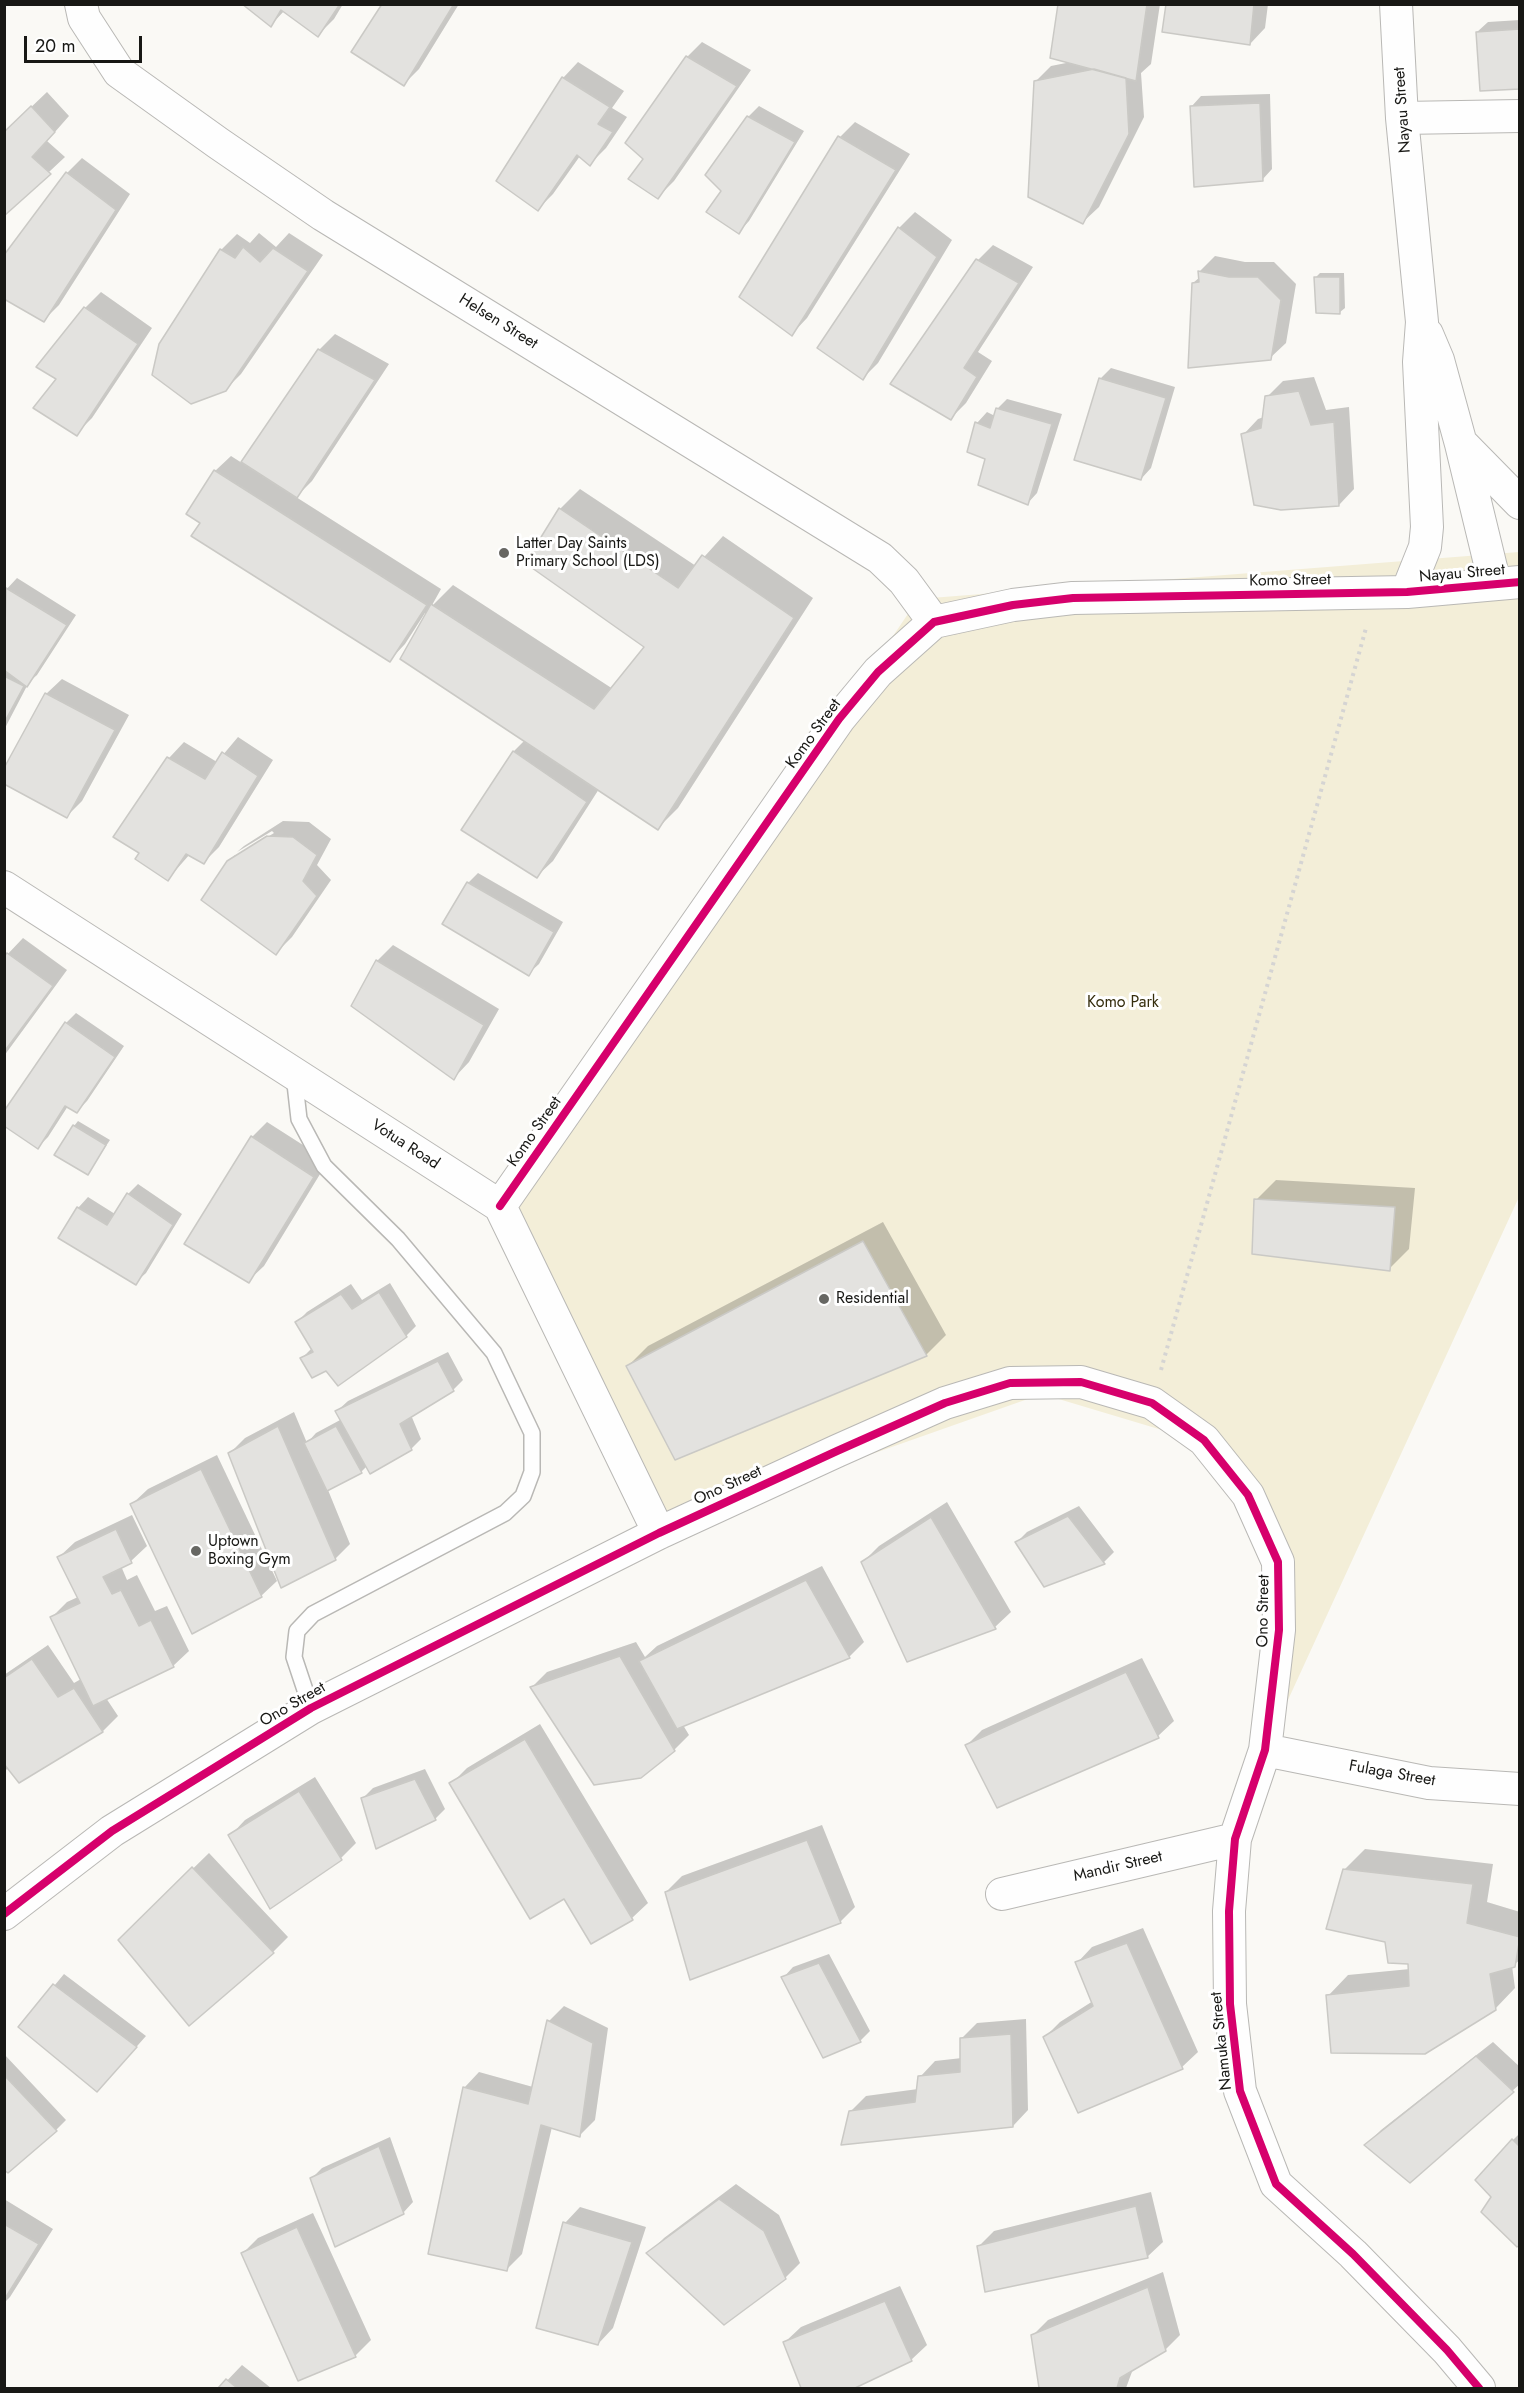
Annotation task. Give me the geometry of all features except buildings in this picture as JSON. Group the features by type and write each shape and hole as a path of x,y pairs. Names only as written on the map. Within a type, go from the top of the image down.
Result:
{"street":[{"name":"Helsen Street","path":"81,4 84,18 119,72 323,214 880,558 904,581 934,622"},
{"name":"Nayau Street","path":"1396,4 1402,118 1422,322 1419,362 1427,527 1425,547 1407,592 1507,583 1461,444 1438,360 1422,322"},
{"path":"1402,118 1520,116"},
{"name":"Nayau Street","path":"1461,444 1520,503"},
{"name":"Komo Street","path":"500,1206 839,719 878,672 934,622 1013,605 1073,598 1407,592"},
{"name":"Votua Road","path":"4,887 500,1206"},
{"path":"500,1206 659,1533"},
{"name":"Ono Street","path":"4,1914 112,1831 311,1708 659,1533 945,1404 1011,1383 1081,1382 1152,1403 1204,1440 1248,1495 1278,1562 1280,1630 1265,1750"},
{"name":"Fulaga Street","path":"1265,1750 1429,1783 1520,1789"},
{"name":"Namuka Street","path":"1265,1750 1235,1839 1229,1911 1230,2004 1240,2091 1276,2184 1353,2254 1447,2350 1479,2388"},
{"name":"Mandir Street","path":"1002,1894 1235,1839"}],"lane":[{"path":"294,1073 299,1119 324,1166 398,1239 494,1353 532,1433 532,1472 523,1496 505,1514 313,1614 297,1631 294,1657 311,1708"}],"path":[{"path":"1152,1403 1376,593"}],"green space":[{"name":"Komo Park","path":"1519,552 1519,1197 1265,1750 1291,1564 1202,1442 1042,1394 648,1533 506,1209 918,599"}],"cycle path":[{"path":"500,1206 839,719 878,672 934,622 1013,605 1073,598 1407,592 1520,582"},
{"path":"4,1914 112,1831 311,1708 659,1533 837,1451 945,1403 1010,1383 1081,1382 1152,1403 1204,1440 1248,1495 1278,1562 1279,1630 1265,1750 1235,1839 1229,1911 1230,2004 1240,2091 1276,2184 1353,2254 1447,2350 1479,2388"}],"place":[{"name":"Latter Day Saints Primary School (LDS)","path":"504,553"},
{"name":"Residential","path":"824,1299"},
{"name":"Uptown Boxing Gym","path":"196,1551"}]}
